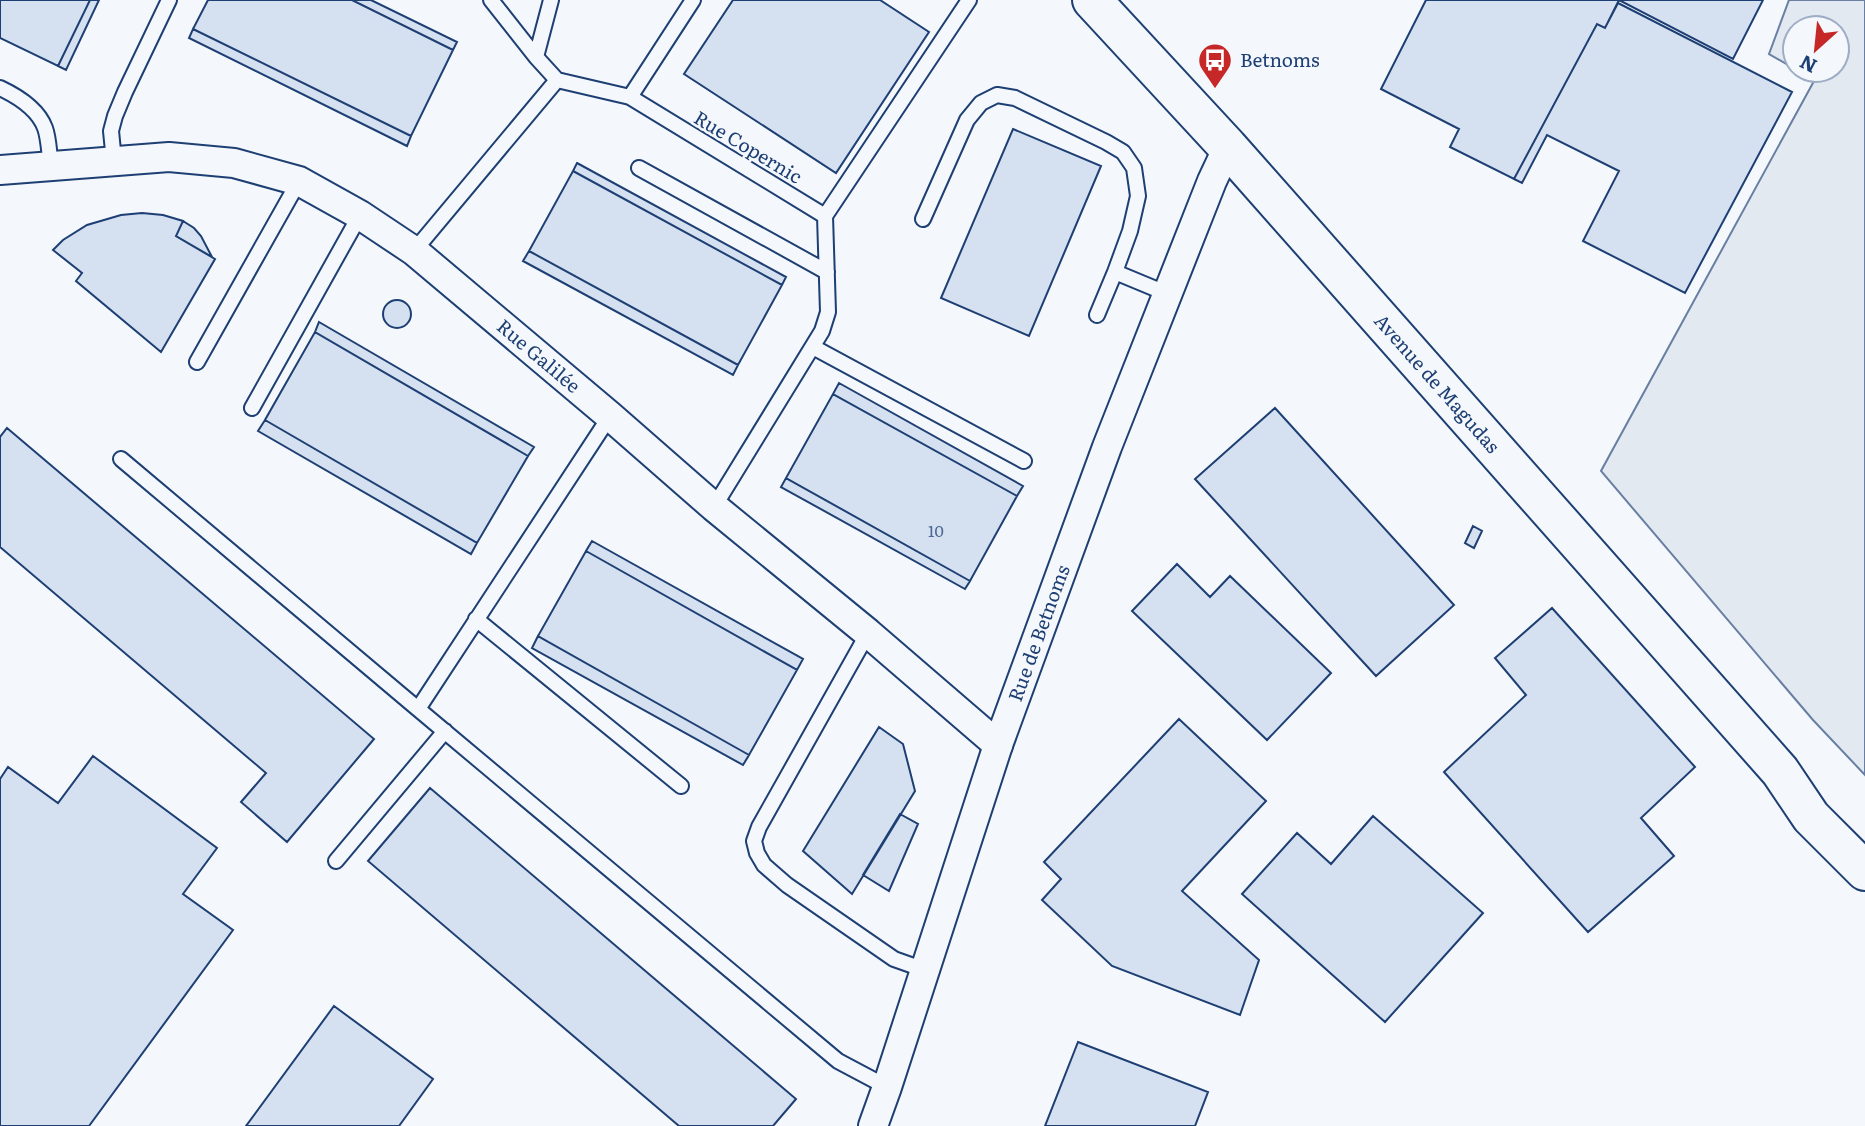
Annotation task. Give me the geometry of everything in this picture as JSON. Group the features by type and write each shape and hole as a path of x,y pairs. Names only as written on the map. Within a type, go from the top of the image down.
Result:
{"main road":[{"name":"Avenue de Magudas","path":"1092,0 1227,147 1780,771 1811,817 1865,872"},
{"name":"Avenue de Magudas","path":"1780,771 1828,803 1865,836"}],"street":[{"name":"Rue de Betnoms","path":"873,1126 998,745 1107,447 1227,147"},
{"name":"Rue Galilée","path":"0,170 169,156 234,163 299,181 360,215 414,251 998,745"}],"lane":[{"path":"114,161 111,131 115,116 169,0"},
{"path":"414,251 557,80 491,0"},
{"path":"536,57 551,0"},
{"path":"630,97 693,0"},
{"path":"714,507 822,331 828,312 825,216 969,0"},
{"name":"Rue Copernic","path":"557,80 630,97 825,216"},
{"path":"0,88 24,103 45,128 51,166"},
{"path":"923,219 967,120 981,103 997,95 1015,98 1106,142 1124,152 1134,168 1138,196 1130,231 1097,315"},
{"path":"639,168 827,272"},
{"path":"197,362 299,181"},
{"path":"252,408 360,215"},
{"path":"1115,272 1167,294"},
{"path":"813,347 1024,461"},
{"path":"418,709 610,416"},
{"path":"121,459 838,1061 887,1087"},
{"path":"476,619 681,786"},
{"path":"868,633 759,827 754,841 764,865 787,886 894,958 925,970"},
{"path":"336,861 445,732"}],"shaded area":[{"path":"1789,0 1865,0 1865,775 1813,720 1601,471 1812,84 1851,84 1851,14 1784,14"},
{"path":"1781,22 1781,61 1769,54"}],"building":[{"path":"0,0 90,0 58,66 0,38"},
{"path":"90,0 99,0 66,70 58,66"},
{"path":"208,0 352,0 453,50 411,136 193,29"},
{"path":"352,0 371,0 457,42 453,50"},
{"path":"733,0 880,0 929,32 836,173 684,74"},
{"path":"1426,0 1619,0 1605,28 1597,24 1514,179 1450,147 1459,129 1381,89"},
{"path":"1619,0 1763,0 1733,59"},
{"path":"1618,3 1792,92 1685,293 1583,241 1619,171 1547,135 1522,183 1514,179 1597,24 1605,28"},
{"path":"193,29 411,136 407,146 189,38"},
{"path":"1013,129 1101,166 1029,336 941,298"},
{"path":"577,163 786,277 782,285 573,171"},
{"path":"573,171 782,285 738,365 529,251"},
{"path":"142,213 183,221 176,236 215,259 161,352 76,281 82,273 53,250 63,240 87,225 121,215"},
{"path":"183,221 201,236 212,257 176,236"},
{"path":"529,251 738,365 733,375 523,261"},
{"path":"397,300 407,304 411,314 407,324 397,328 387,324 383,314 387,304"},
{"path":"319,322 534,447 528,456 315,332"},
{"path":"315,332 528,456 477,543 265,420"},
{"path":"839,383 1023,486 1017,496 833,394"},
{"path":"833,394 1017,496 970,581 786,478"},
{"path":"1275,408 1454,605 1376,676 1195,479"},
{"path":"265,420 477,543 471,554 258,431"},
{"path":"7,428 374,739 287,842 241,802 266,773 0,547 0,437"},
{"path":"786,478 970,581 965,589 781,487"},
{"path":"1473,526 1482,531 1474,548 1465,543"},
{"path":"592,541 803,659 797,670 586,551"},
{"path":"586,551 797,670 749,755 538,636"},
{"path":"1177,564 1210,597 1230,576 1331,673 1267,740 1132,611"},
{"path":"1552,608 1695,767 1641,818 1674,856 1588,932 1444,772 1526,695 1495,658"},
{"path":"538,636 749,755 743,765 532,648"},
{"path":"1179,719 1266,801 1182,891 1259,960 1240,1015 1112,966 1042,900 1061,879 1044,862"},
{"path":"879,727 903,744 915,791 852,894 803,851"},
{"path":"93,756 217,848 183,894 233,930 89,1126 0,1126 0,779 8,767 58,803"},
{"path":"430,788 796,1099 773,1126 679,1126 368,861"},
{"path":"900,814 918,824 889,891 863,875"},
{"path":"1373,816 1483,913 1385,1022 1242,894 1297,833 1331,864"},
{"path":"334,1006 433,1079 399,1126 246,1126"},
{"path":"1078,1042 1208,1092 1195,1126 1045,1126"}],"place":[{"name":"Betnoms","path":"1215,90"}]}
